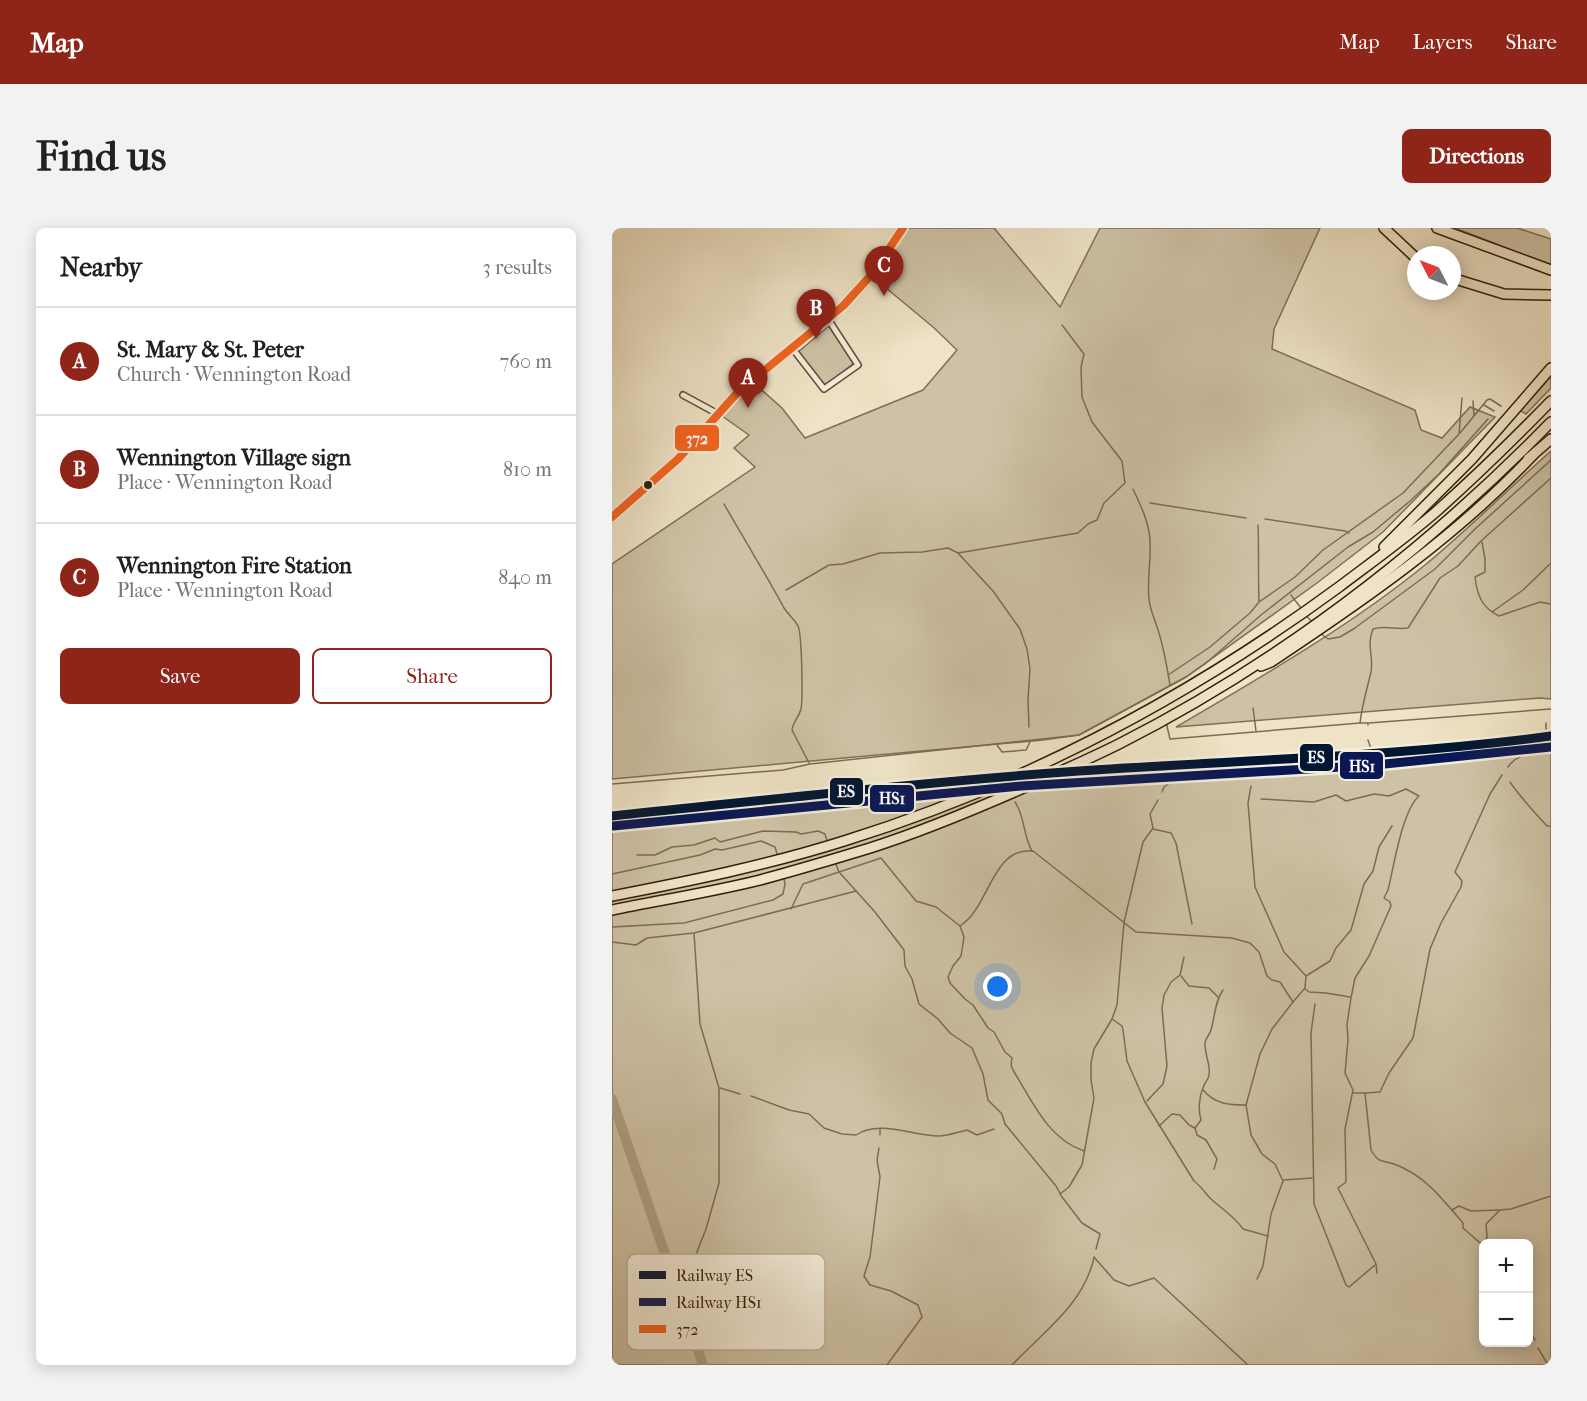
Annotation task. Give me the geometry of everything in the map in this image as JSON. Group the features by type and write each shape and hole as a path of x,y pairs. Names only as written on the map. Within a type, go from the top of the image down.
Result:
{"main road":[{"path":"612,517 668,468 756,376 793,349 843,306 872,274 903,228"},
{"path":"1383,228 1407,250"},
{"path":"1437,228 1551,270"},
{"path":"1461,281 1504,294 1551,295"},
{"path":"1364,568 1472,459 1551,368"},
{"path":"612,896 755,867 844,841 956,802 1083,746 1238,658 1325,597 1436,512 1506,447 1551,400"},
{"path":"1337,613 1429,536 1551,422"},
{"path":"612,910 759,880 873,847 958,816 1119,744 1185,708 1337,613 1426,551 1475,510 1551,439"},
{"path":"1429,536 1481,498 1533,455"}],"street":[{"path":"793,349 824,389 858,365 828,319"},
{"path":"682,395 718,414"}],"shaded area":[{"path":"907,228 994,228 1060,307 1100,228 1320,228 1274,329 1272,349 1415,410 1421,430 1442,438 1470,407 1495,417 1383,532 1317,583 1186,677 1079,735 612,779 612,564 755,467 734,448 749,435 722,416 754,383 782,408 805,438 923,390 957,350 873,277"},
{"path":"1455,228 1517,228 1551,239 1551,265"},
{"path":"830,325 854,363 828,384 824,384 797,353"},
{"path":"1551,375 1551,388 1526,414 1519,410"},
{"path":"1551,451 1551,699 1540,698 1176,727 1304,650 1396,588 1457,537"},
{"path":"1551,744 1551,1365 612,1365 612,825 920,793 1374,768 1481,757"}],"waterway":[{"path":"958,553 1078,533 1097,520 1104,503 1125,483 1122,461 1092,422 1082,397 1081,367 1084,354 1062,325"},
{"path":"1168,675 1210,647 1250,613 1259,602 1295,577 1323,550 1403,493 1459,434 1462,398"},
{"path":"1460,433 1487,400 1490,399 1501,406"},
{"path":"1473,401 1474,415"},
{"path":"1484,405 1494,411"},
{"path":"612,784 783,770 810,764 1079,735 1186,677 1205,664 1261,615 1348,547 1373,532 1410,501 1439,474 1488,419"},
{"path":"1320,633 1328,639 1340,637 1435,569 1551,460"},
{"path":"1368,725 1368,723 1360,723 1371,672 1370,641 1373,629 1408,628 1440,578 1458,566 1481,541 1551,478"},
{"path":"1133,489 1150,536 1148,585 1151,611 1162,644 1170,685"},
{"path":"1150,503 1246,518"},
{"path":"724,504 784,608 798,626 802,703 792,730 809,763"},
{"path":"1265,519 1349,533"},
{"path":"1258,525 1259,602"},
{"path":"1482,542 1485,572 1475,577 1479,595 1488,609 1499,616 1540,602 1551,604"},
{"path":"786,590 829,565 843,564 880,553 922,552 948,548 958,553 993,591 1020,629 1027,649 1030,669 1029,727"},
{"path":"1492,612 1523,590 1551,563"},
{"path":"1291,595 1301,608"},
{"path":"1305,614 1312,622"},
{"path":"1253,708 1256,731"},
{"path":"1369,723 1551,709"},
{"path":"1166,722 1170,739 1360,723"},
{"path":"1508,767 1520,757 1546,752 1546,723"},
{"path":"1368,740 1371,749"},
{"path":"997,745 1002,752 1026,750 1030,742"},
{"path":"1373,765 1374,779"},
{"path":"1162,792 1164,787 1171,782 1173,775"},
{"path":"1479,1242 1463,1228 1463,1223 1424,1181 1405,1169 1379,1160 1374,1154 1371,1150 1365,1093 1380,1092 1389,1073 1413,1038 1430,949 1461,887 1462,881 1455,872 1490,794 1502,775"},
{"path":"1510,782 1547,826 1551,826"},
{"path":"1251,786 1248,803 1255,887 1284,952 1306,976 1305,988 1293,1002"},
{"path":"1261,799 1314,802 1336,795 1346,801 1374,794 1389,796 1406,789 1419,796 1413,803 1403,826 1388,890 1384,898 1390,902 1391,906 1369,956 1355,978 1347,1024 1345,1073 1353,1090 1345,1129 1346,1182 1338,1188 1376,1264 1377,1273"},
{"path":"1060,1194 1069,1187 1082,1165 1094,1098 1091,1063 1094,1049 1112,1019 1117,1005 1124,922 1143,842 1153,828 1150,814 1158,800"},
{"path":"1015,802 1021,813 1032,851"},
{"path":"1306,976 1330,961 1336,948 1351,930 1364,884 1373,871 1379,847 1392,826"},
{"path":"1153,829 1171,833 1176,843 1192,924"},
{"path":"637,855 655,855 672,847 694,845 715,838 720,842 763,831 801,834 818,831 825,834 827,841"},
{"path":"612,874 700,855 715,849 722,850 761,841 775,847 778,857"},
{"path":"960,926 978,907 1003,864 1011,856 1033,851 1136,932 1232,938 1250,943 1259,952 1267,976 1280,982 1293,1002 1272,1029 1260,1054 1246,1105 1251,1135 1262,1154 1275,1164 1283,1181 1271,1214 1263,1266 1257,1279"},
{"path":"791,909 803,884 881,858 916,901 936,907 960,926 964,937 961,956 948,977 950,983 973,1005 988,1028 994,1032 1005,1052 1012,1058 1013,1070 1042,1118 1060,1138 1084,1151"},
{"path":"835,862 839,872 875,912 904,950 905,966 912,979 919,1004 938,1019 950,1033 972,1048 983,1074 988,1100 1002,1114 1005,1124"},
{"path":"612,927 684,923 773,900 783,894 784,879"},
{"path":"612,942 636,945 647,938 694,933 856,891"},
{"path":"694,933 700,1024 719,1088 719,1183 696,1254"},
{"path":"1147,1101 1163,1084 1167,1066 1162,1008 1164,995 1171,982 1180,975 1184,957"},
{"path":"1181,976 1189,986 1209,988 1218,997"},
{"path":"1305,989 1309,992 1350,997"},
{"path":"1159,1126 1172,1114 1180,1115 1195,1128 1201,1120 1200,1099 1209,1077 1205,1042 1223,990"},
{"path":"1315,1004 1311,1033 1314,1204 1346,1285 1349,1287 1375,1265"},
{"path":"1112,1019 1122,1026 1127,1061 1145,1102 1194,1181 1243,1229 1268,1236"},
{"path":"720,1088 740,1094"},
{"path":"1203,1090 1222,1103 1246,1105"},
{"path":"1353,1093 1364,1093"},
{"path":"751,1096 789,1110 809,1114 824,1128 842,1134 856,1135 865,1130 886,1128 939,1136 967,1130 977,1135 994,1129"},
{"path":"612,1099 665,1254"},
{"path":"1005,1124 1056,1186 1082,1223 1100,1234 1096,1249"},
{"path":"1195,1128 1197,1135 1206,1140 1217,1159 1214,1169"},
{"path":"880,1129 880,1135"},
{"path":"879,1148 877,1160 880,1177 870,1257 864,1276 870,1285 891,1291 918,1305 922,1317 887,1365"},
{"path":"1284,1180 1312,1178"},
{"path":"1486,1239 1486,1224 1500,1210 1511,1209 1551,1196"},
{"path":"1452,1210 1459,1206 1471,1211 1499,1210"},
{"path":"1094,1257 1114,1280 1129,1286 1154,1278 1248,1365"},
{"path":"1012,1365 1072,1304 1089,1275 1094,1258"},
{"path":"1538,1348 1548,1365"},
{"path":"698,1350 703,1365"}],"rail line":[{"name":"ES","path":"612,816 1021,775 1433,749 1551,736"},
{"name":"HS1","path":"613,826 1021,786 1375,765 1551,747"}],"transit line":[{"name":"372","path":"612,517 678,459 738,392 843,306 872,274 903,228"}],"place":[{"name":"Wennington Fire Station","path":"884,296"},
{"name":"Wennington Village sign","path":"816,339"},
{"name":"St. Mary & St. Peter","path":"748,408"}]}
